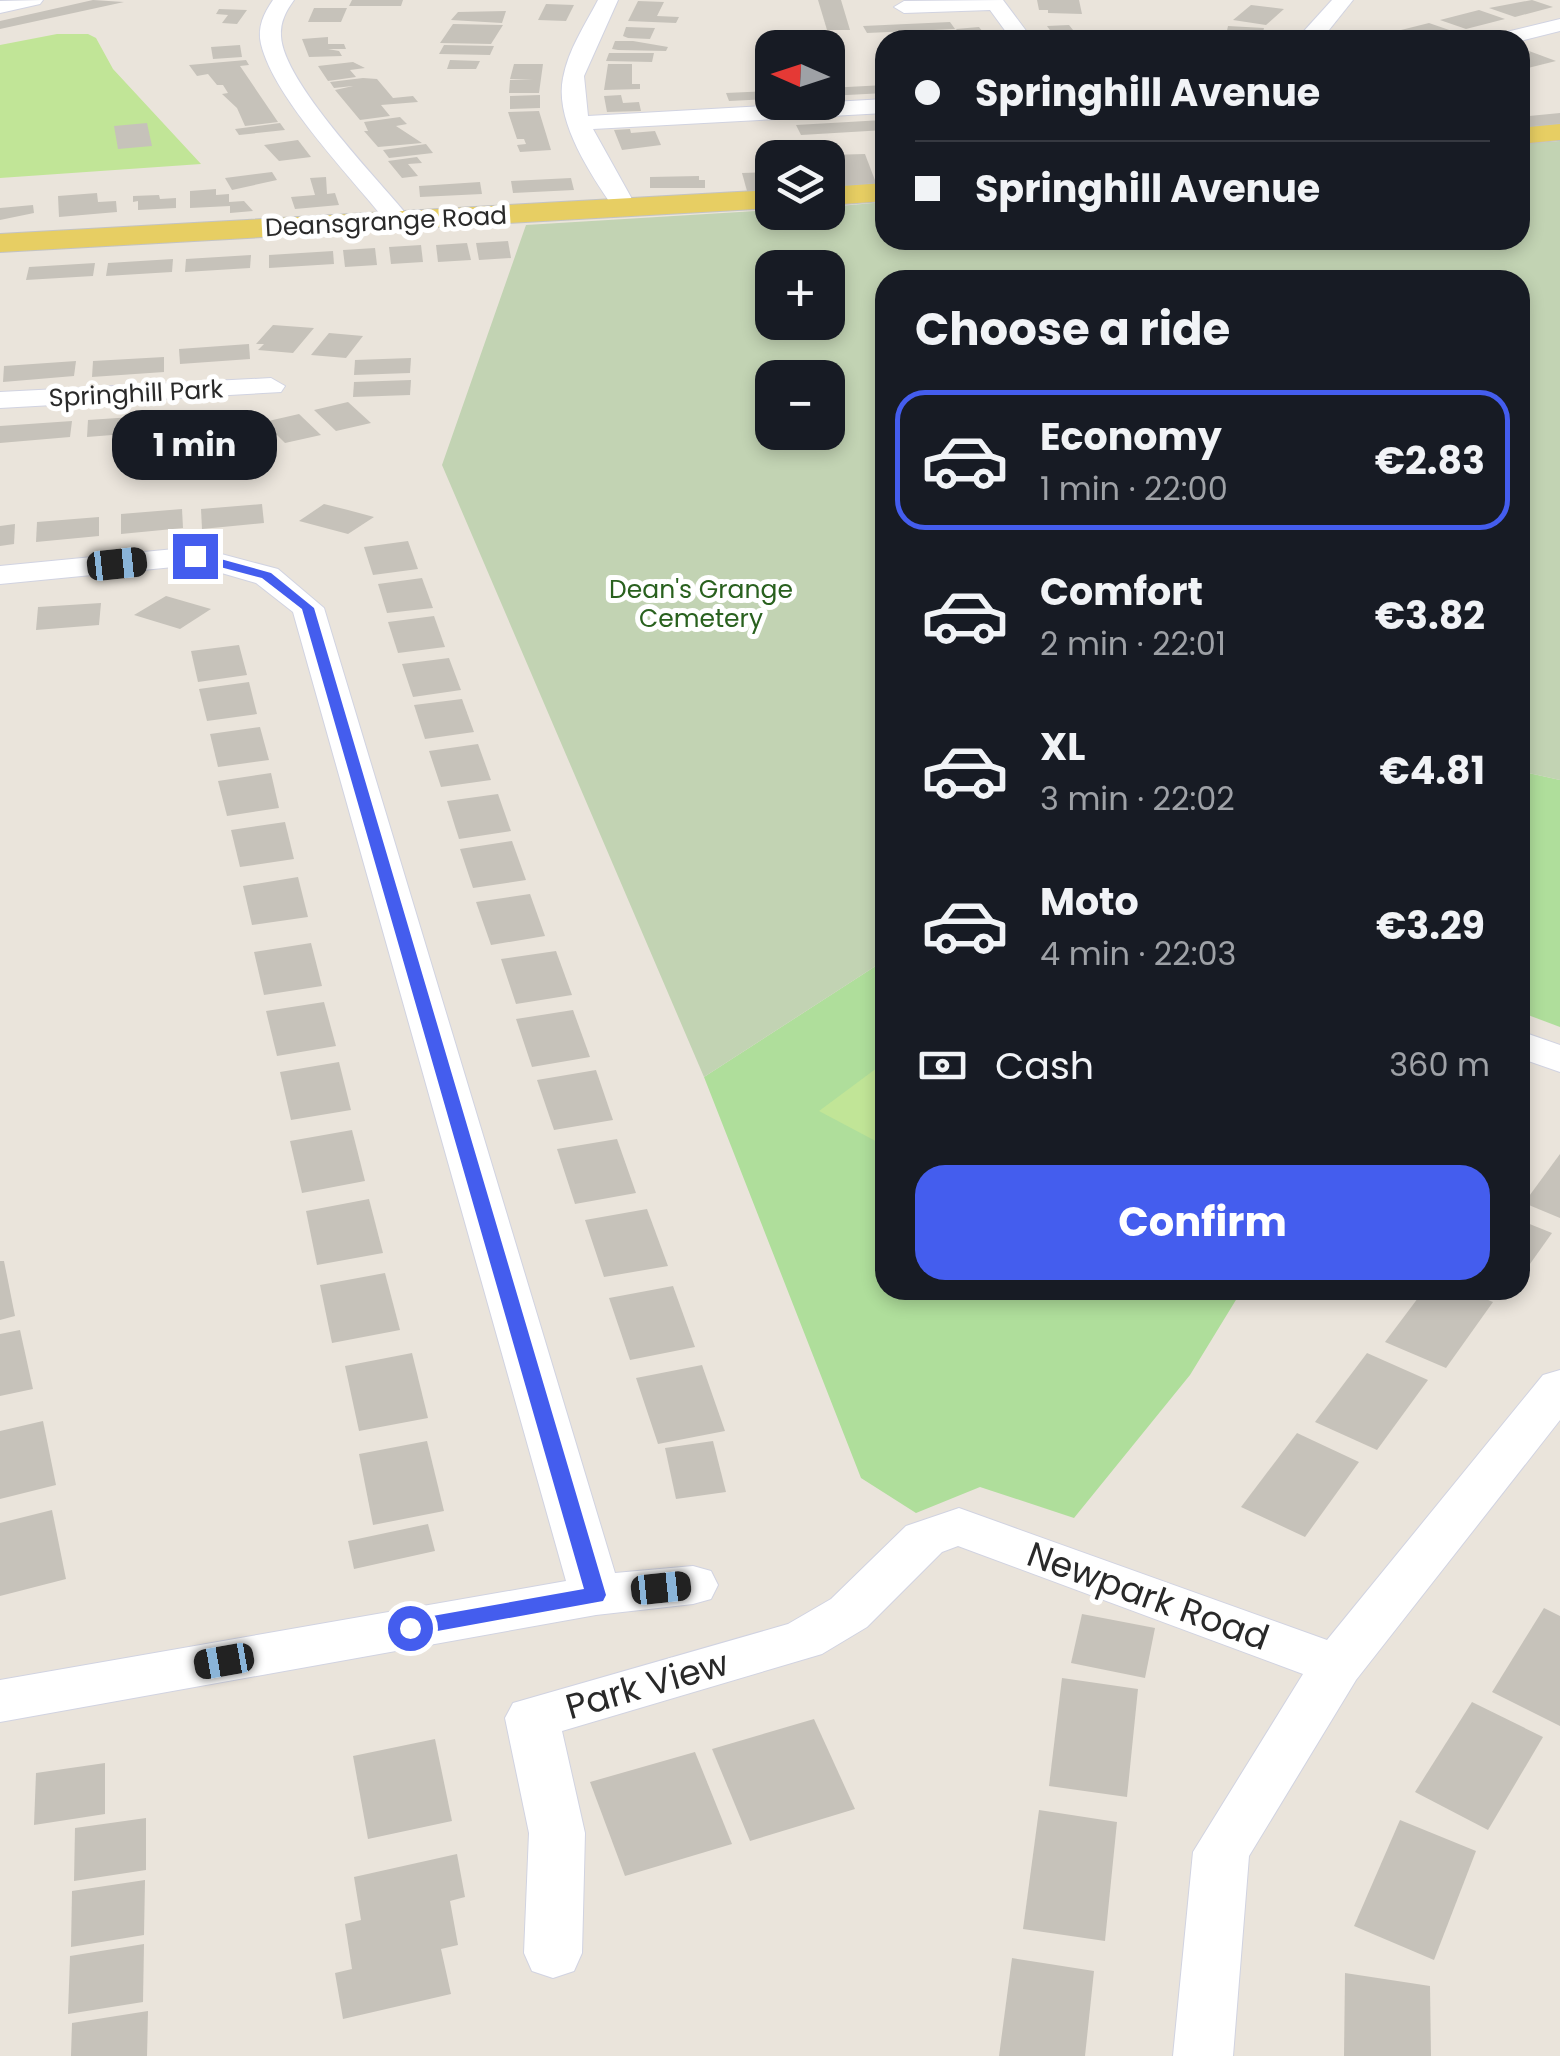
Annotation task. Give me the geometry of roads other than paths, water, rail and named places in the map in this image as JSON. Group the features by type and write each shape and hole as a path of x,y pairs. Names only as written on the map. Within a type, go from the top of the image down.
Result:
{"main road":[{"path":"1530,135 1560,132"},
{"path":"845,195 875,193"},
{"name":"Deansgrange Road","path":"0,242 755,201"}],"street":[{"path":"2,6 33,0"},
{"path":"284,0 271,23 276,58 294,87 399,221"},
{"path":"608,0 582,54 572,89 580,123 625,208"},
{"path":"1316,30 1343,0"},
{"path":"904,7 993,2 1014,30"},
{"path":"1530,32 1560,25"},
{"path":"580,123 875,107"},
{"name":"Springhill Park","path":"0,400 271,386"},
{"path":"0,575 195,556 266,576 308,608 596,1595"},
{"path":"1530,1048 1560,1060"},
{"path":"1203,2056 1221,1852 1337,1666 1560,1388"},
{"name":"Newpark Road","path":"959,1527 1337,1666"},
{"name":"Park View","path":"553,1953 558,1834 532,1718 804,1640 849,1613 924,1539 959,1527"},
{"path":"0,1700 596,1595 693,1585"}],"park label":[{"name":"Dean's Grange Cemetery","path":"701,604"}]}
